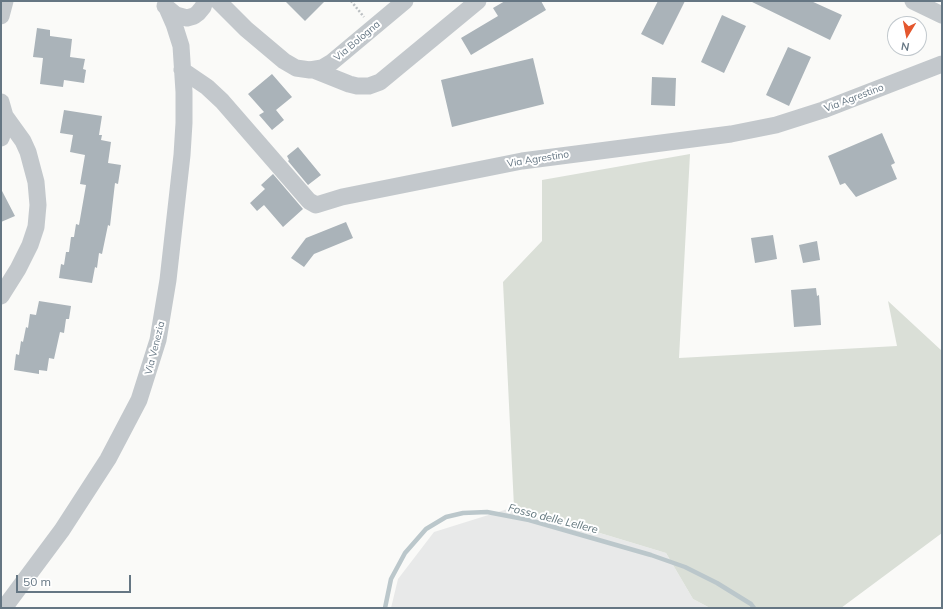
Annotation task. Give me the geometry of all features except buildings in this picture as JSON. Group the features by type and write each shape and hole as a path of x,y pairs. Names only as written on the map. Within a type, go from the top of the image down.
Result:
{"street":[{"path":"1,16 5,1"},
{"path":"218,1 246,29 291,66 305,70 314,70 349,84 364,86 374,85 386,78 478,1"},
{"name":"Via Bologna","path":"314,70 322,68 337,58 405,1"},
{"path":"913,1 942,15"},
{"path":"164,4 180,17 187,18 199,10 223,17 246,29"},
{"name":"Via Venezia","path":"4,608 62,530 85,496 120,437 134,410 146,379 161,327 171,257 182,155 184,108 180,46 174,24 164,4"},
{"name":"Via Venezia","path":"180,46 185,32 199,10"},
{"name":"Via Agrestino","path":"182,70 207,87 222,101 308,201 316,206 342,197 522,161 731,134 776,125 818,112 942,64"},
{"path":"1,102 3,112 7,120 23,141 28,152 36,182 38,205 36,227 30,245 18,269 1,296"},
{"path":"1,138 7,120"}],"shaded area":[{"path":"690,154 679,358 897,346 888,301 942,351 942,533 841,608 710,608 693,599 666,553 514,507 503,282 542,241 542,180"},
{"path":"514,507 666,553 693,599 710,608 391,608 398,579 434,532"}],"waterway":[{"name":"Fosso delle Lellere","path":"385,608 391,579 405,553 426,529 446,517 463,513 487,512 529,520 651,555 685,567 717,583 751,604 754,608"}]}
